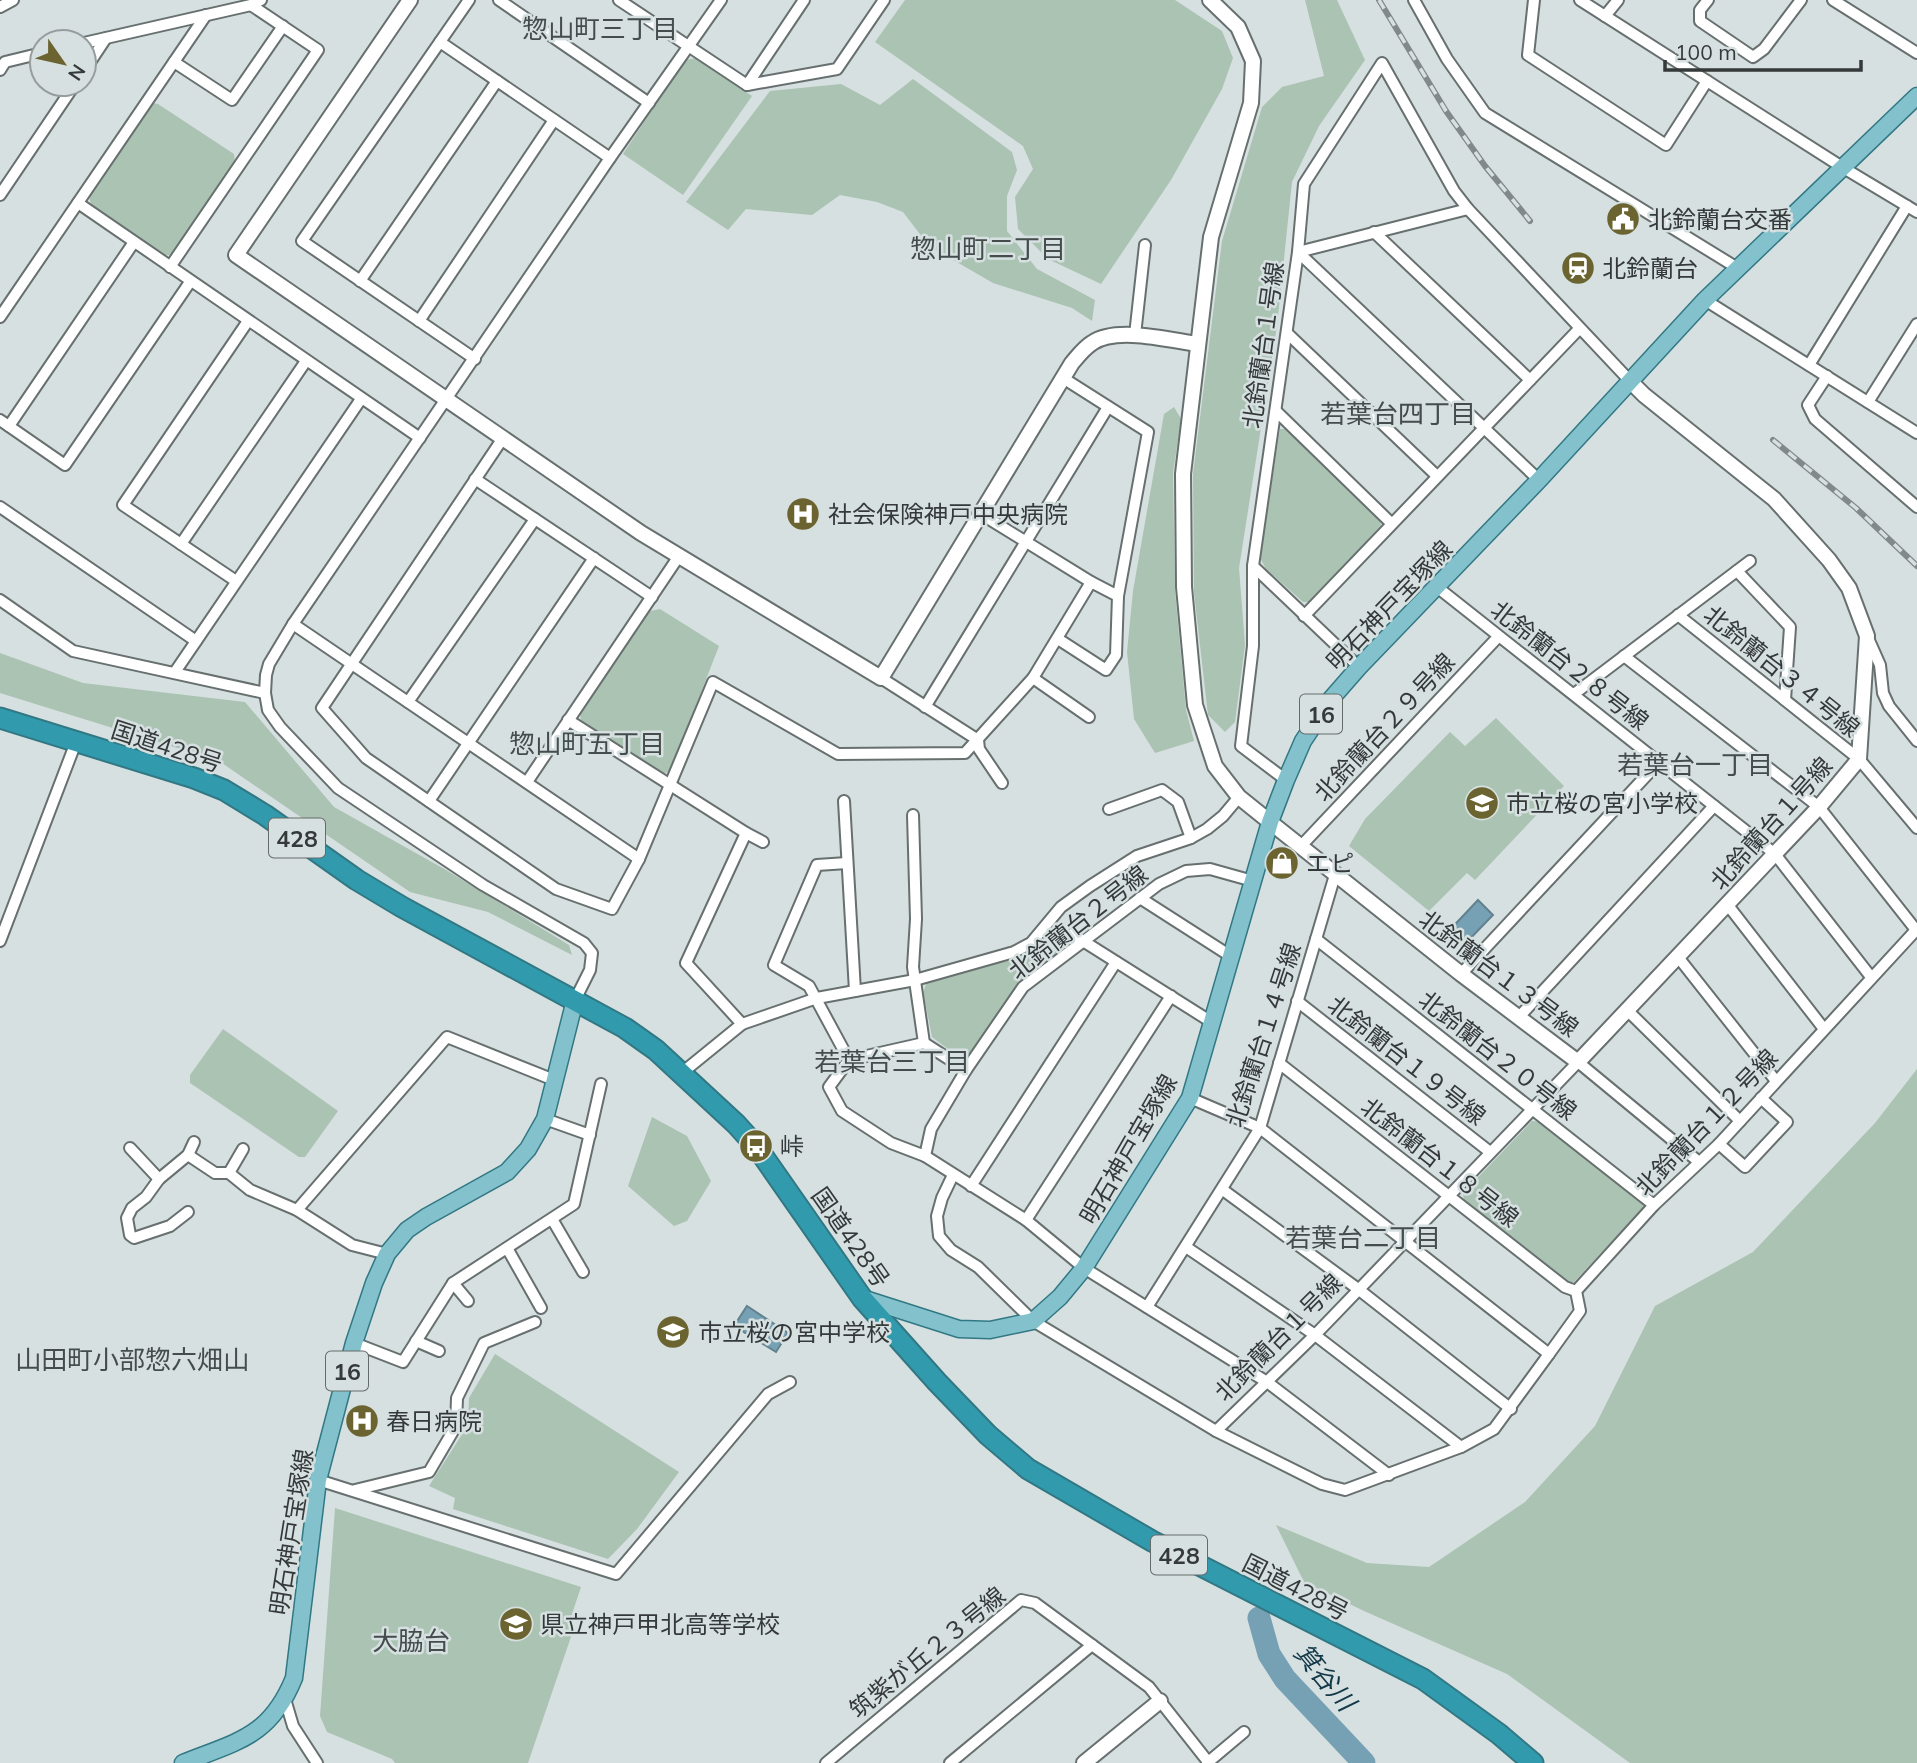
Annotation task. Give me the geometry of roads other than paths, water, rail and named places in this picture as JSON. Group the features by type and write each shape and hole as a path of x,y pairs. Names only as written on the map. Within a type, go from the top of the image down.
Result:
{"highway":[{"name":"国道428号","path":"0,718 194,778 223,790 402,907 625,1028 683,1073 736,1124 756,1146 862,1298 937,1382 988,1434 1028,1469 1152,1541 1423,1679 1499,1734 1533,1763"}],"main road":[{"name":"明石神戸宝塚線","path":"862,1298 959,1329 990,1330 1032,1321 1060,1297 1084,1268 1190,1098 1270,822 1303,741 1331,699 1705,300 1917,96"},
{"name":"明石神戸宝塚線","path":"183,1763 249,1736 269,1721 285,1699 294,1678 318,1479 354,1343 374,1283 387,1254 407,1230 507,1172 528,1149 545,1119 575,1000"}],"street":[{"path":"0,7 13,0"},
{"path":"410,0 236,254 446,400 679,556 978,740"},
{"path":"469,0 302,242 475,359"},
{"path":"499,0 649,103"},
{"path":"619,0 635,4 688,47 747,85 837,69 884,0"},
{"path":"575,1000 590,970 592,953 584,943 483,885 338,788 280,727 268,710 265,693 269,664 293,624 720,0"},
{"path":"747,85 804,0"},
{"name":"北鈴蘭台１３号線","path":"1210,0 1238,27 1253,61 1251,103 1210,237 1183,474 1185,600 1195,705 1215,766 1239,797 1461,974 1578,1062 1699,1161"},
{"path":"1414,0 1447,59 1485,113 1739,269"},
{"path":"1534,0 1528,55 1667,145 1707,81"},
{"path":"1580,0 1912,209 1810,365"},
{"path":"1605,16 1618,0"},
{"path":"1708,0 1700,10 1700,21 1752,57 1764,49 1801,0"},
{"path":"1833,0 1917,53"},
{"path":"98,40 256,2 283,26 318,50 170,267"},
{"path":"0,317 206,15"},
{"path":"174,62 232,100 283,26"},
{"path":"98,50 106,38"},
{"path":"440,42 610,158"},
{"path":"0,70 5,62 28,56"},
{"path":"1468,209 1454,191 1382,63 1304,184 1298,252 1539,480"},
{"path":"360,281 497,81"},
{"path":"0,195 66,98"},
{"path":"419,321 554,120"},
{"path":"78,203 420,438"},
{"name":"北鈴蘭台１号線","path":"953,1175 937,1216 939,1236 951,1250 978,1267 1032,1321 1216,1431 1315,1335 1578,1062 1819,807 1859,759 1867,636 1849,588 1798,524 1774,499 1644,395 1468,209 1298,252 1253,566 1253,646 1241,746 1286,780"},
{"path":"1374,232 1530,380"},
{"path":"134,242 4,423 65,465 190,282"},
{"path":"1135,335 1145,245"},
{"path":"1705,300 1917,433"},
{"path":"236,582 123,505 248,321"},
{"path":"1868,402 1917,324"},
{"path":"1304,616 1579,329"},
{"path":"1287,333 1437,476"},
{"path":"881,678 1072,363 1093,342 1111,336 1135,335 1197,345"},
{"path":"181,544 306,361"},
{"path":"1827,376 1808,405 1815,419 1917,507"},
{"path":"1058,639 1106,670 1116,654 1118,596 1148,432 1063,378"},
{"path":"175,672 361,399"},
{"path":"925,707 1108,407"},
{"path":"1277,412 1391,523"},
{"path":"503,438 321,708 366,758 556,889 612,909 639,859 713,682 838,754 965,753 1033,678 1091,582"},
{"path":"475,479 652,597"},
{"path":"0,508 196,641"},
{"path":"981,514 1118,596"},
{"path":"408,702 535,519"},
{"path":"527,782 679,556"},
{"path":"429,801 594,558"},
{"path":"1574,694 1750,561"},
{"path":"1253,566 1359,667"},
{"path":"1737,571 1790,627 1785,700"},
{"name":"北鈴蘭台２８号線","path":"1437,587 1775,854 1871,977"},
{"path":"0,600 73,651 265,693"},
{"name":"北鈴蘭台３４号線","path":"1678,615 1859,759"},
{"path":"293,624 639,859"},
{"path":"1867,636 1880,665 1883,693 1889,706 1917,741"},
{"name":"北鈴蘭台２９号線","path":"1301,846 1498,637"},
{"path":"1624,656 1819,807 1917,930"},
{"path":"1033,678 1089,717"},
{"path":"568,720 763,842"},
{"path":"978,740 979,749 1002,783"},
{"path":"0,941 76,742"},
{"path":"1859,759 1917,828"},
{"path":"1461,974 1659,762"},
{"path":"1109,809 1162,790 1178,802 1191,838"},
{"path":"683,1073 742,1024 817,998 915,980 1014,952 1031,943 1061,907 1137,856 1191,838 1207,829 1223,816 1239,797"},
{"path":"844,801 855,991"},
{"path":"1519,1017 1714,806"},
{"path":"913,815 916,919 913,967 924,1043"},
{"path":"742,1024 686,962 746,833"},
{"path":"847,863 817,866 774,965 809,986 849,1060"},
{"name":"北鈴蘭台２号線","path":"925,1156 931,1129 965,1070 1023,987 1159,884 1186,871 1210,869 1253,881"},
{"name":"北鈴蘭台１４号線","path":"1147,1307 1260,1128 1335,874"},
{"path":"1140,898 1232,957"},
{"path":"1727,904 1824,1029"},
{"path":"1049,921 1061,928"},
{"name":"北鈴蘭台１２号線","path":"1576,1291 1654,1205 1719,1144 1917,930"},
{"path":"1072,934 1213,1023"},
{"name":"北鈴蘭台２０号線","path":"1316,939 1654,1205"},
{"path":"1678,957 1776,1081"},
{"path":"971,1186 1116,962"},
{"path":"1026,1220 1171,996"},
{"name":"北鈴蘭台１９号線","path":"1297,1001 1490,1152"},
{"path":"1627,1010 1740,1121"},
{"path":"297,1210 447,1037 554,1080"},
{"path":"965,1070 924,1043 849,1060 829,1087 842,1111 891,1143 925,1156 1026,1220 1084,1268 1267,1382 1389,1475"},
{"name":"北鈴蘭台１８号線","path":"1279,1063 1565,1287 1576,1291"},
{"path":"354,1343 403,1362 453,1283 574,1204 601,1084"},
{"path":"1190,1098 1260,1128 1549,1354"},
{"path":"1719,1144 1745,1167 1787,1122 1760,1098"},
{"path":"545,1119 590,1135"},
{"path":"188,1212 170,1226 134,1238 130,1235 127,1218 132,1208 146,1197 159,1179 188,1154 194,1142"},
{"path":"130,1148 159,1179"},
{"path":"229,1173 243,1149"},
{"path":"188,1154 215,1173 229,1173 250,1190 297,1210 352,1245 387,1254"},
{"path":"1223,1190 1358,1289 1511,1409"},
{"path":"552,1219 583,1272"},
{"path":"1186,1247 1315,1335 1461,1447"},
{"path":"507,1248 541,1308"},
{"path":"453,1283 468,1301"},
{"path":"1216,1431 1322,1485 1345,1489 1461,1447 1494,1429 1511,1409 1580,1311 1576,1291"},
{"path":"353,1491 429,1472 456,1426 457,1398 484,1343 535,1322"},
{"path":"416,1341 439,1351"},
{"path":"318,1479 616,1574 768,1394 790,1382"},
{"name":"筑紫が丘２３号線","path":"826,1763 1021,1600 1035,1602 1149,1687 1208,1762"},
{"path":"950,1763 1092,1645"},
{"path":"285,1699 293,1726 317,1763"},
{"path":"1088,1760 1160,1701"},
{"path":"1208,1762 1244,1732"}],"water":[{"path":"1478,900 1493,915 1460,949 1445,935"},
{"path":"747,1306 788,1333 776,1352 734,1326"}],"waterway":[{"name":"箕谷川","path":"1259,1618 1269,1654 1285,1679 1364,1763"}],"railway":[{"path":"1379,0 1446,111 1485,166 1530,221"},
{"path":"1773,440 1856,508 1917,566"}],"place":[{"name":"北鈴蘭台交番","path":"1623,219"},
{"name":"北鈴蘭台","path":"1578,268"},
{"name":"社会保険神戸中央病院","path":"803,514"},
{"name":"市立桜の宮小学校","path":"1482,803"},
{"name":"エピ","path":"1282,863"},
{"name":"峠","path":"756,1146"},
{"name":"市立桜の宮中学校","path":"673,1332"},
{"name":"春日病院","path":"362,1421"},
{"name":"県立神戸甲北高等学校","path":"516,1624"}],"district":[{"name":"惣山町三丁目","path":"600,28"},
{"name":"惣山町二丁目","path":"988,248"},
{"name":"若葉台四丁目","path":"1398,413"},
{"name":"惣山町五丁目","path":"587,743"},
{"name":"若葉台一丁目","path":"1695,764"},
{"name":"若葉台三丁目","path":"892,1061"},
{"name":"若葉台二丁目","path":"1363,1237"},
{"name":"山田町小部惣六畑山","path":"132,1359"},
{"name":"大脇台","path":"411,1640"}]}
